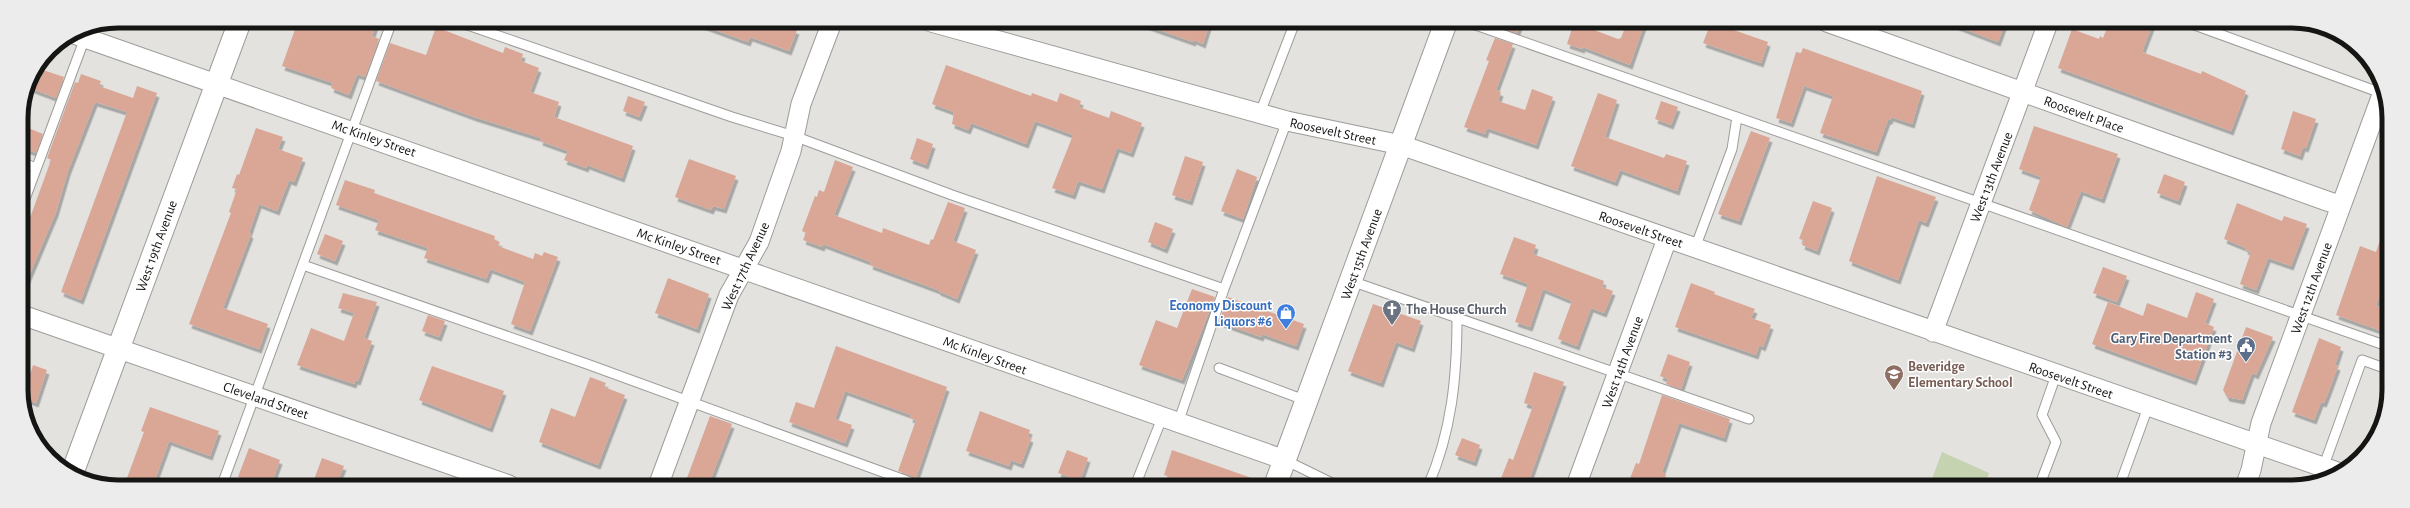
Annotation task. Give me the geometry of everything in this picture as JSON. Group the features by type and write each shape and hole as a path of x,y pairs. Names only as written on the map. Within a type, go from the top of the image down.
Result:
{"main road":[{"name":"West 19th Avenue","path":"74,468 237,28"},
{"name":"West 15th Avenue","path":"1277,480 1444,28"}],"street":[{"name":"West 17th Avenue","path":"660,480 729,295 759,242 794,136 801,104 830,28"},
{"name":"Roosevelt Street","path":"952,28 1260,114 1400,145 2331,470"},
{"name":"Roosevelt Place","path":"1844,28 2341,206"},
{"name":"West 13th Avenue","path":"1933,332 2046,28"},
{"name":"Mc Kinley Street","path":"86,34 352,131 1170,421 1285,460"},
{"name":"West 12th Avenue","path":"2247,480 2261,423 2380,101"},
{"name":"West 14th Avenue","path":"1578,480 1667,239"},
{"name":"Cleveland Street","path":"28,317 491,480"}],"lane":[{"path":"224,480 389,28"},
{"path":"476,28 732,117 794,136 952,195 1224,289"},
{"path":"1260,114 1293,28"},
{"path":"1484,28 2382,344"},
{"path":"2204,28 2378,91"},
{"path":"28,190 81,36"},
{"path":"1695,248 1732,149 1737,117"},
{"path":"1138,480 1170,421 1224,289 1287,121"},
{"path":"28,165 36,168"},
{"path":"302,265 587,364 689,403 904,480"},
{"path":"1351,280 1749,419"},
{"path":"1430,480 1440,456 1454,394 1457,365 1457,317"},
{"path":"2331,470 2362,360 2382,367"},
{"path":"1219,368 1306,401"},
{"path":"2042,480 2056,442 2042,415 2056,374"},
{"path":"2122,480 2148,407"},
{"path":"1285,460 1326,480"}],"green space":[{"path":"1942,452 1989,473 1986,480 1932,480"}],"building":[{"path":"296,28 375,28 372,36 379,39 365,77 357,74 349,95 331,88 333,83 282,66"},
{"path":"436,28 503,53 505,47 523,54 521,61 539,68 530,92 559,102 554,117 633,146 622,178 587,165 586,168 564,160 568,151 540,141 541,138 474,117 376,81 390,43 426,55"},
{"path":"710,28 792,28 797,30 789,51 750,37 748,42"},
{"path":"1153,28 1208,28 1203,44 1194,40 1193,42"},
{"path":"1502,28 1519,28 1517,33"},
{"path":"1572,28 1589,28 1618,39 1621,38 1625,28 1643,28 1630,65 1583,47 1582,49 1567,44"},
{"path":"1709,28 1728,28 1768,42 1761,63 1703,43"},
{"path":"1962,28 2003,28 1998,42"},
{"path":"2107,28 2151,28 2142,52 2201,74 2202,71 2246,91 2231,131 2058,68 2072,29 2099,39 2100,36 2103,38"},
{"path":"1495,38 1513,44 1496,90 1501,92 1498,101 1525,110 1532,89 1553,97 1536,145 1487,128 1485,134 1464,127 1489,61 1486,60"},
{"path":"1803,48 1922,91 1912,124 1891,117 1890,120 1888,120 1876,152 1820,133 1833,96 1804,86 1791,123 1776,118 1796,52 1801,53"},
{"path":"946,65 1031,96 1032,93 1057,102 1060,93 1081,101 1079,107 1109,118 1111,111 1142,123 1131,153 1117,148 1102,189 1078,181 1073,195 1052,188 1073,135 1035,121 1026,144 971,123 968,130 952,124 954,112 932,104"},
{"path":"42,70 64,77 56,98 33,89"},
{"path":"81,74 101,81 99,86 133,98 137,86 157,93 81,300 61,292 127,112 95,102 68,171 56,212 28,278 28,223 51,160 47,158 75,82 78,83"},
{"path":"1598,93 1617,100 1605,137 1664,158 1666,154 1687,161 1677,191 1620,170 1615,182 1571,166"},
{"path":"628,96 645,102 639,117 623,111"},
{"path":"1661,101 1678,107 1671,125 1655,119"},
{"path":"2293,111 2316,119 2306,148 2303,147 2300,156 2281,149"},
{"path":"2034,126 2118,154 2102,199 2081,191 2067,227 2029,210 2041,177 2019,169"},
{"path":"28,128 43,134 36,153 28,150"},
{"path":"256,128 283,137 278,149 303,158 294,182 289,180 277,211 259,204 249,233 251,234 223,308 268,324 259,349 189,324 231,213 229,212 237,189 232,188 237,174 239,175"},
{"path":"1751,131 1770,138 1739,221 1718,214"},
{"path":"917,138 933,144 926,165 910,159"},
{"path":"1185,156 1203,162 1190,201 1172,195"},
{"path":"689,159 736,176 724,209 713,206 711,210 675,197"},
{"path":"835,160 853,167 834,215 882,233 883,228 929,245 931,239 933,240 948,202 965,208 953,241 976,250 957,299 938,290 870,265 871,262 823,244 822,247 803,240 806,233 802,231 815,196 817,197 819,190 824,192"},
{"path":"1237,169 1257,177 1243,219 1221,211"},
{"path":"2164,174 2185,182 2178,201 2157,193"},
{"path":"1877,176 1936,197 1926,223 1919,220 1898,280 1849,261"},
{"path":"345,180 375,190 374,193 495,236 494,240 500,242 498,246 533,259 535,253 542,256 544,252 558,257 530,331 511,324 525,282 490,269 486,279 424,258 428,248 375,230 379,220 336,205"},
{"path":"1813,201 1832,208 1817,251 1802,245 1804,240 1799,239"},
{"path":"2237,203 2282,221 2284,216 2307,224 2291,266 2268,258 2256,290 2240,284 2251,252 2245,250 2246,248 2224,239"},
{"path":"1155,222 1173,229 1165,249 1148,242"},
{"path":"325,234 343,241 335,261 317,254"},
{"path":"2382,235 2382,288 2376,306 2382,308 2382,331 2336,315 2360,246 2376,252"},
{"path":"1514,237 1536,245 1533,254 1604,281 1602,287 1613,291 1604,313 1591,308 1577,346 1558,339 1572,301 1543,289 1530,327 1515,322 1528,284 1500,274"},
{"path":"2103,267 2127,276 2117,302 2093,293"},
{"path":"668,278 709,294 697,329 655,313"},
{"path":"1691,283 1715,292 1714,294 1755,309 1751,318 1771,325 1763,347 1759,345 1756,355 1675,327"},
{"path":"1192,289 1215,297 1182,380 1139,365 1156,320 1177,328"},
{"path":"2196,292 2214,299 2205,323 2214,327 2194,381 2092,344 2108,302 2143,316 2147,303 2187,318"},
{"path":"343,293 377,302 364,338 372,341 358,381 355,380 354,384 297,365 311,328 344,341 354,313 338,308"},
{"path":"1228,297 1304,324 1296,346 1262,334 1261,337 1219,322"},
{"path":"1373,304 1421,321 1412,348 1396,342 1381,383 1348,371"},
{"path":"428,315 445,321 439,337 422,331"},
{"name":"Gary Fire Department Station #3","path":"2246,327 2273,337 2256,375 2252,373 2242,400 2227,397 2223,390"},
{"path":"2319,338 2341,347 2335,365 2338,366 2324,403 2321,402 2314,420 2292,412"},
{"path":"836,346 947,387 916,478 898,471 916,420 910,418 911,415 845,391 835,419 852,425 845,443 789,422 796,402 814,408"},
{"path":"1668,354 1690,362 1681,389 1666,384 1668,379 1660,376"},
{"path":"33,365 47,370 36,403 29,400 28,382"},
{"path":"432,366 504,391 490,428 419,400"},
{"path":"1534,372 1564,382 1529,480 1500,480 1509,458 1513,460 1533,406 1524,403"},
{"path":"590,377 606,383 604,387 625,395 598,465 539,442 551,408 575,417"},
{"path":"1662,395 1730,419 1724,438 1679,423 1662,472 1666,474 1664,480 1629,480 1636,463 1639,464"},
{"path":"150,407 219,431 210,456 169,441 155,480 132,480 127,478 144,432 141,431"},
{"path":"980,411 1030,430 1028,437 1031,438 1021,464 1011,460 1009,466 966,451"},
{"path":"710,416 732,424 710,480 686,480"},
{"path":"1462,438 1480,445 1474,462 1455,455"},
{"path":"249,448 280,460 273,480 247,480 238,477"},
{"path":"1067,450 1088,458 1080,480 1058,473"},
{"path":"1172,450 1257,480 1179,480 1164,475"},
{"path":"322,458 344,466 338,480 314,480"}],"place":[{"name":"The House Church","path":"1392,326"},
{"name":"Economy Discount Liquors #6","path":"1286,330"},
{"name":"Gary Fire Department Station #3","path":"2246,363"},
{"name":"Beveridge Elementary School","path":"1894,391"}]}
